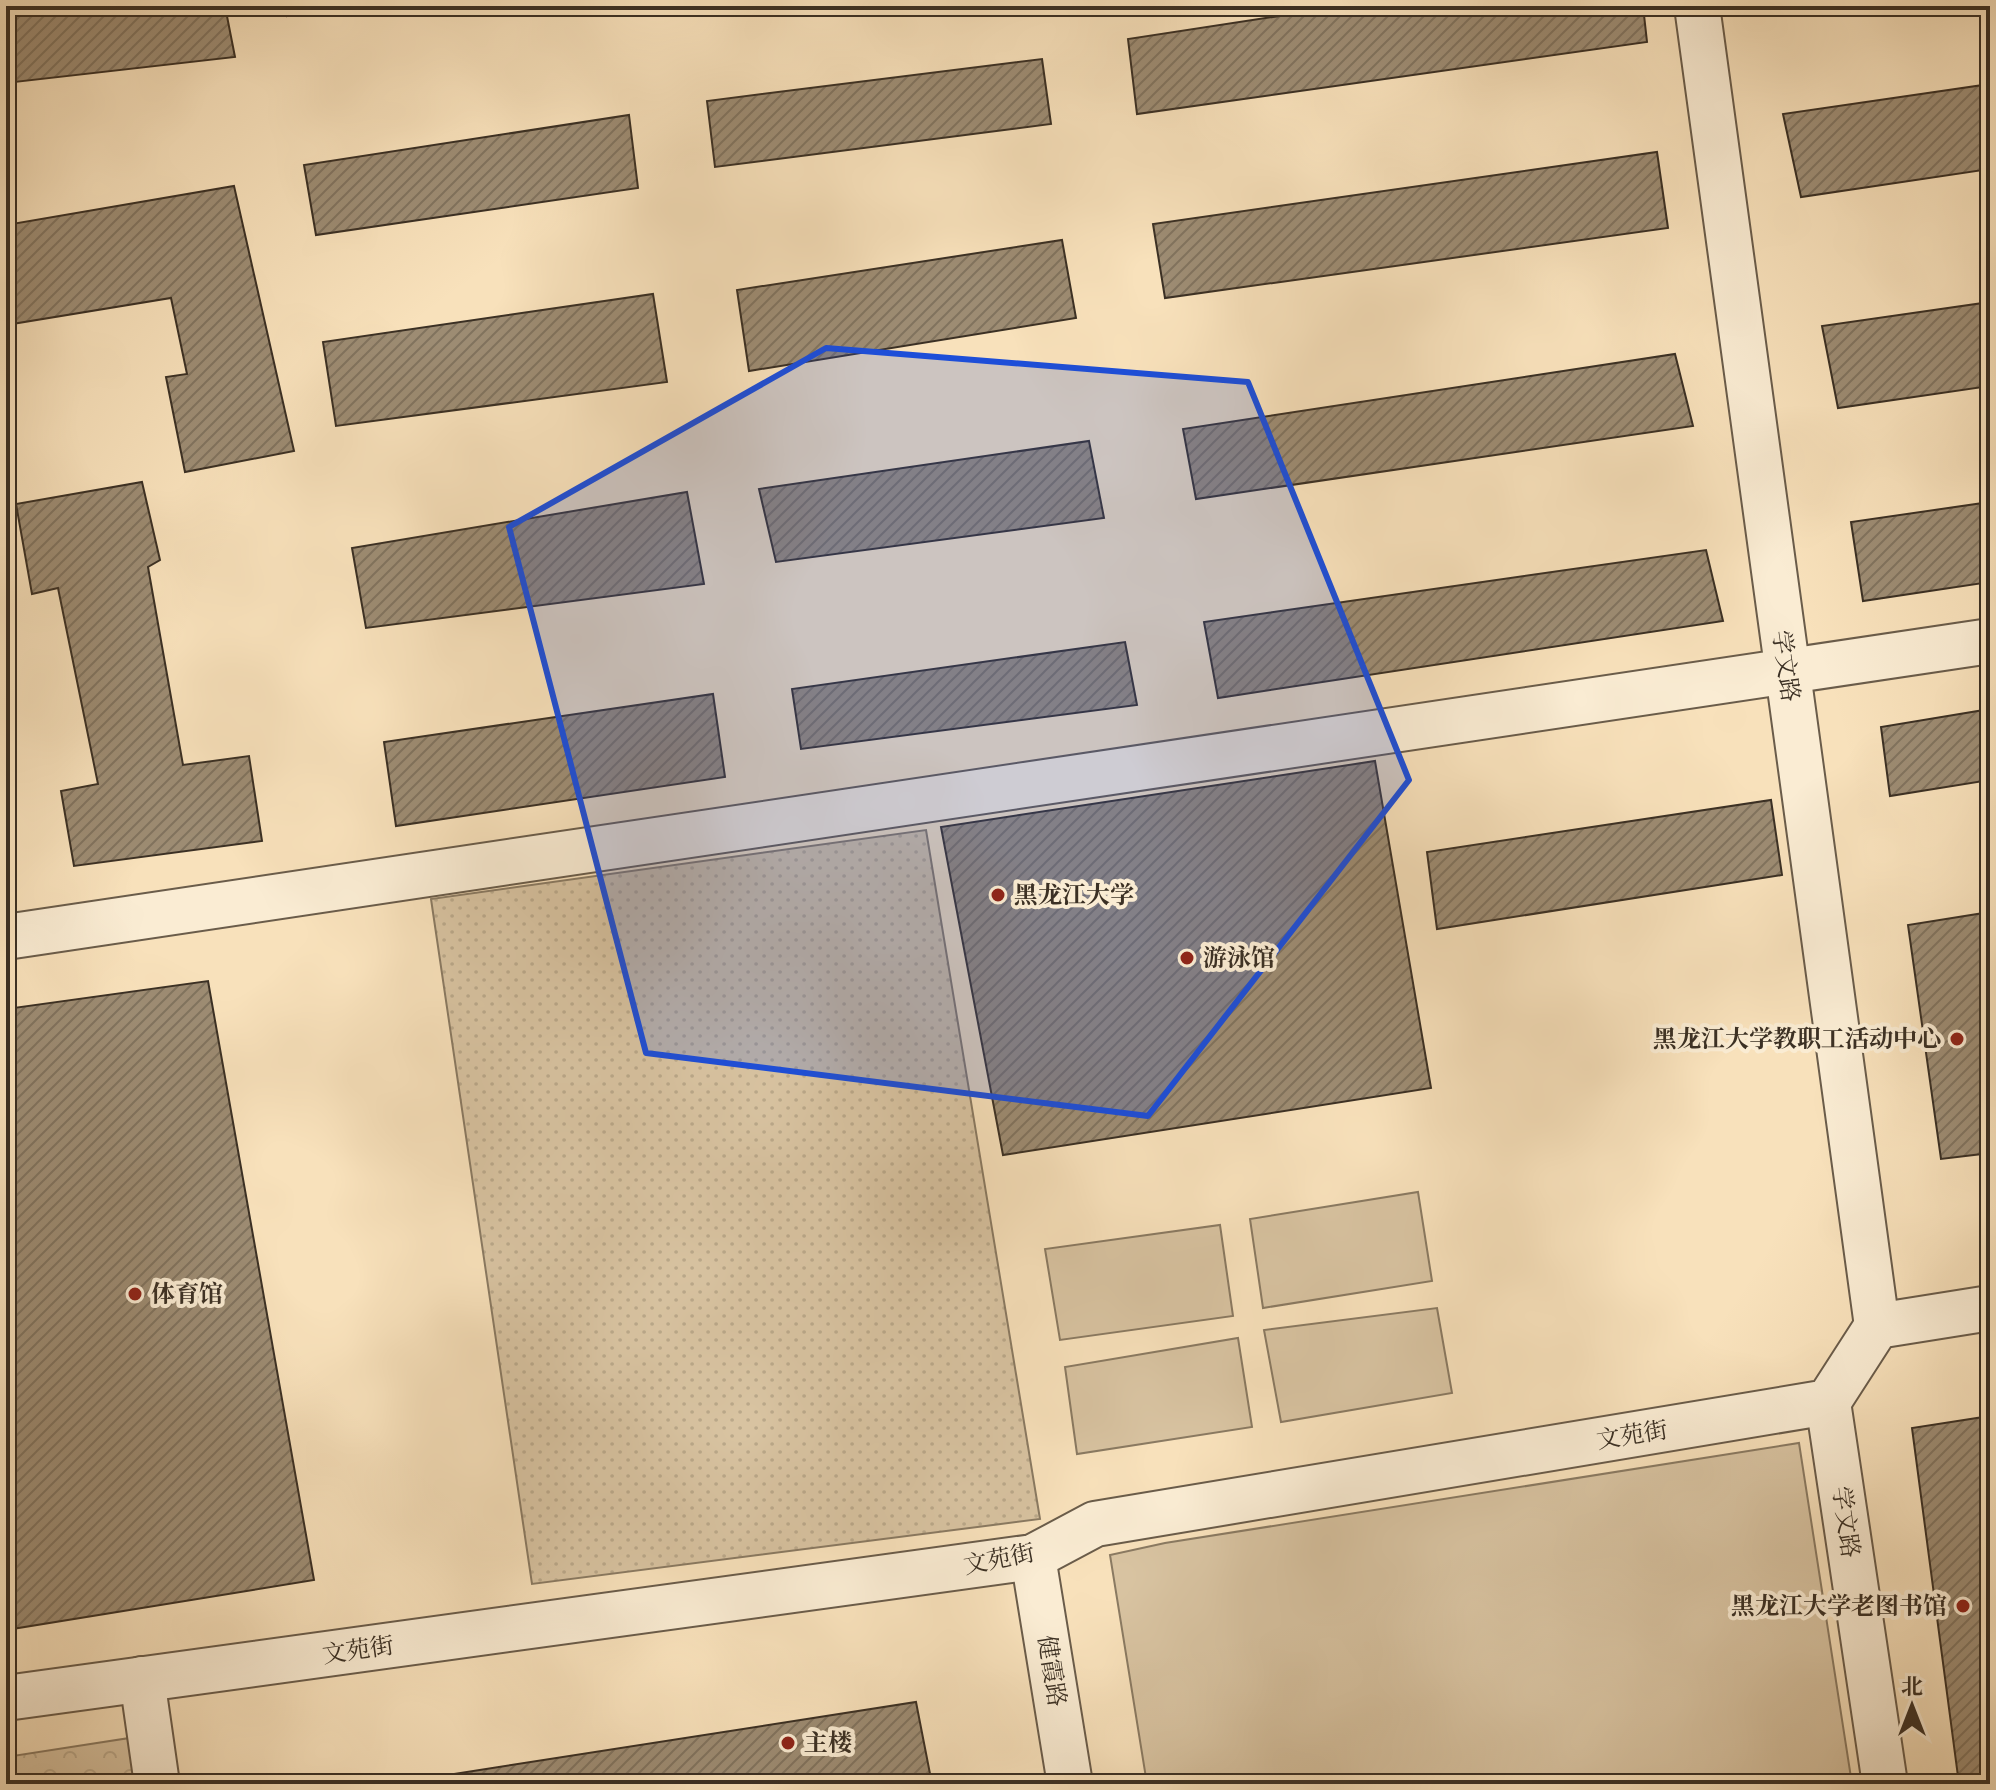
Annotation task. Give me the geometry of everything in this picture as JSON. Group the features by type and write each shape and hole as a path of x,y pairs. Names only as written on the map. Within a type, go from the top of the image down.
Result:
{"street":[{"name":"学文路","path":"1697,6 1877,1326"},
{"path":"6,937 1990,641"},
{"path":"1828,1402 1877,1326 1990,1308"},
{"name":"学文路","path":"1828,1402 1885,1784"},
{"name":"文苑街","path":"6,1698 1033,1557 1095,1524 1828,1402"},
{"name":"健霞路","path":"1033,1557 1070,1784"},
{"path":"142,1679 157,1784"}],"highlighted area":[{"path":"826,348 1248,382 1409,780 1148,1116 646,1053 509,527"}],"green space":[{"path":"926,830 1040,1519 532,1584 431,899"},
{"path":"1418,1192 1432,1281 1263,1308 1250,1219"},
{"path":"1220,1225 1233,1316 1060,1340 1045,1249"},
{"path":"1437,1308 1452,1393 1281,1422 1264,1330"},
{"path":"1238,1338 1252,1427 1077,1454 1065,1367"},
{"path":"1799,1443 1852,1784 1147,1784 1110,1555 1165,1543"},
{"path":"136,1737 143,1784 6,1784 6,1757"}],"building":[{"path":"6,6 225,6 235,57 6,83"},
{"path":"286,6 346,6 287,16"},
{"path":"1345,6 1643,6 1647,42 1137,114 1128,39"},
{"path":"1042,59 1051,124 715,167 707,101"},
{"path":"1990,84 1990,169 1801,197 1783,114"},
{"path":"629,115 638,188 316,235 304,165"},
{"path":"1657,152 1668,228 1165,298 1153,224"},
{"path":"234,186 294,451 185,472 166,377 187,374 171,298 6,325 6,225"},
{"path":"1062,240 1076,318 749,371 737,290"},
{"path":"653,294 667,382 336,426 323,342"},
{"path":"1990,302 1990,386 1838,408 1822,326"},
{"path":"1675,354 1693,426 1196,499 1183,429"},
{"path":"1089,441 1104,518 776,562 759,489"},
{"path":"142,482 160,560 148,567 183,765 249,756 262,841 74,866 61,791 98,784 58,588 32,594 16,504"},
{"path":"687,492 704,584 366,628 352,548"},
{"path":"1990,502 1990,582 1863,601 1851,522"},
{"path":"1706,550 1723,621 1218,698 1204,622"},
{"path":"1125,642 1137,705 801,749 792,689"},
{"path":"713,694 725,777 396,826 384,742"},
{"path":"1990,709 1990,780 1890,796 1881,727"},
{"name":"游泳馆","path":"1375,761 1431,1088 1003,1155 941,827"},
{"path":"1771,800 1782,875 1437,929 1427,852"},
{"name":"黑龙江大学教职工活动中心","path":"1990,912 1990,1153 1941,1159 1908,925"},
{"name":"体育馆","path":"208,981 314,1580 6,1630 6,1009"},
{"name":"黑龙江大学老图书馆","path":"1990,1416 1990,1784 1959,1784 1912,1428"},
{"name":"主楼","path":"916,1702 932,1784 390,1784"}],"place":[{"name":"黑龙江大学","path":"998,895"},
{"name":"游泳馆","path":"1187,958"},
{"name":"黑龙江大学教职工活动中心","path":"1957,1039"},
{"name":"体育馆","path":"135,1294"},
{"name":"黑龙江大学老图书馆","path":"1963,1606"},
{"name":"主楼","path":"788,1743"}]}
